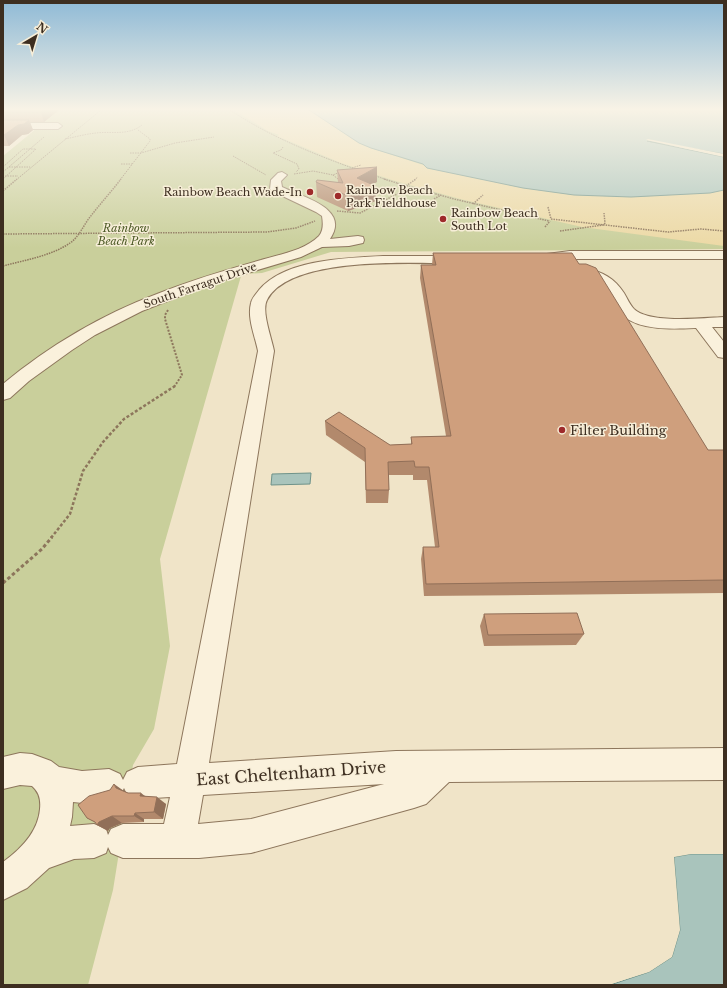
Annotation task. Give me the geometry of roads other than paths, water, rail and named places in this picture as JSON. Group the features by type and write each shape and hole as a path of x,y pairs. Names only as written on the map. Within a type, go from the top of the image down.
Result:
{"street":[{"name":"South Farragut Drive","path":"3,394 49,358 103,325 140,306 201,283 297,253 320,241 328,233 330,225 322,217 320,209 281,184"},
{"path":"525,260 570,255 724,255"},
{"path":"177,841 190,780 266,351 258,310 258,300 273,283 285,276 315,266 387,260 479,260"},
{"path":"585,272 608,280 628,312 633,316 653,322 724,322"},
{"path":"700,322 724,353"},
{"name":"East Cheltenham Drive","path":"3,773 10,770 27,768 41,773 51,782 82,787 396,767 724,764"},
{"path":"38,854 74,842 199,841 251,836 414,792 443,766"},
{"path":"3,882 23,870 38,854 50,834 56,815 57,796 51,782"}],"water":[{"path":"397,156 720,156 724,157 724,190 710,193 631,197 574,195 523,188 427,168 423,164"},
{"path":"311,473 310,484 271,485 272,474"},
{"path":"691,854 724,854 724,985 610,985 649,972 672,957 680,930 674,857"}],"place":[{"name":"Rainbow Beach Wade-In","path":"310,192"},
{"name":"Rainbow Beach Park Fieldhouse","path":"338,196"},
{"name":"Rainbow Beach South Lot","path":"443,219"},
{"name":"Filter Building","path":"562,430"}],"park label":[{"name":"Rainbow Beach Park","path":"126,234"}]}
